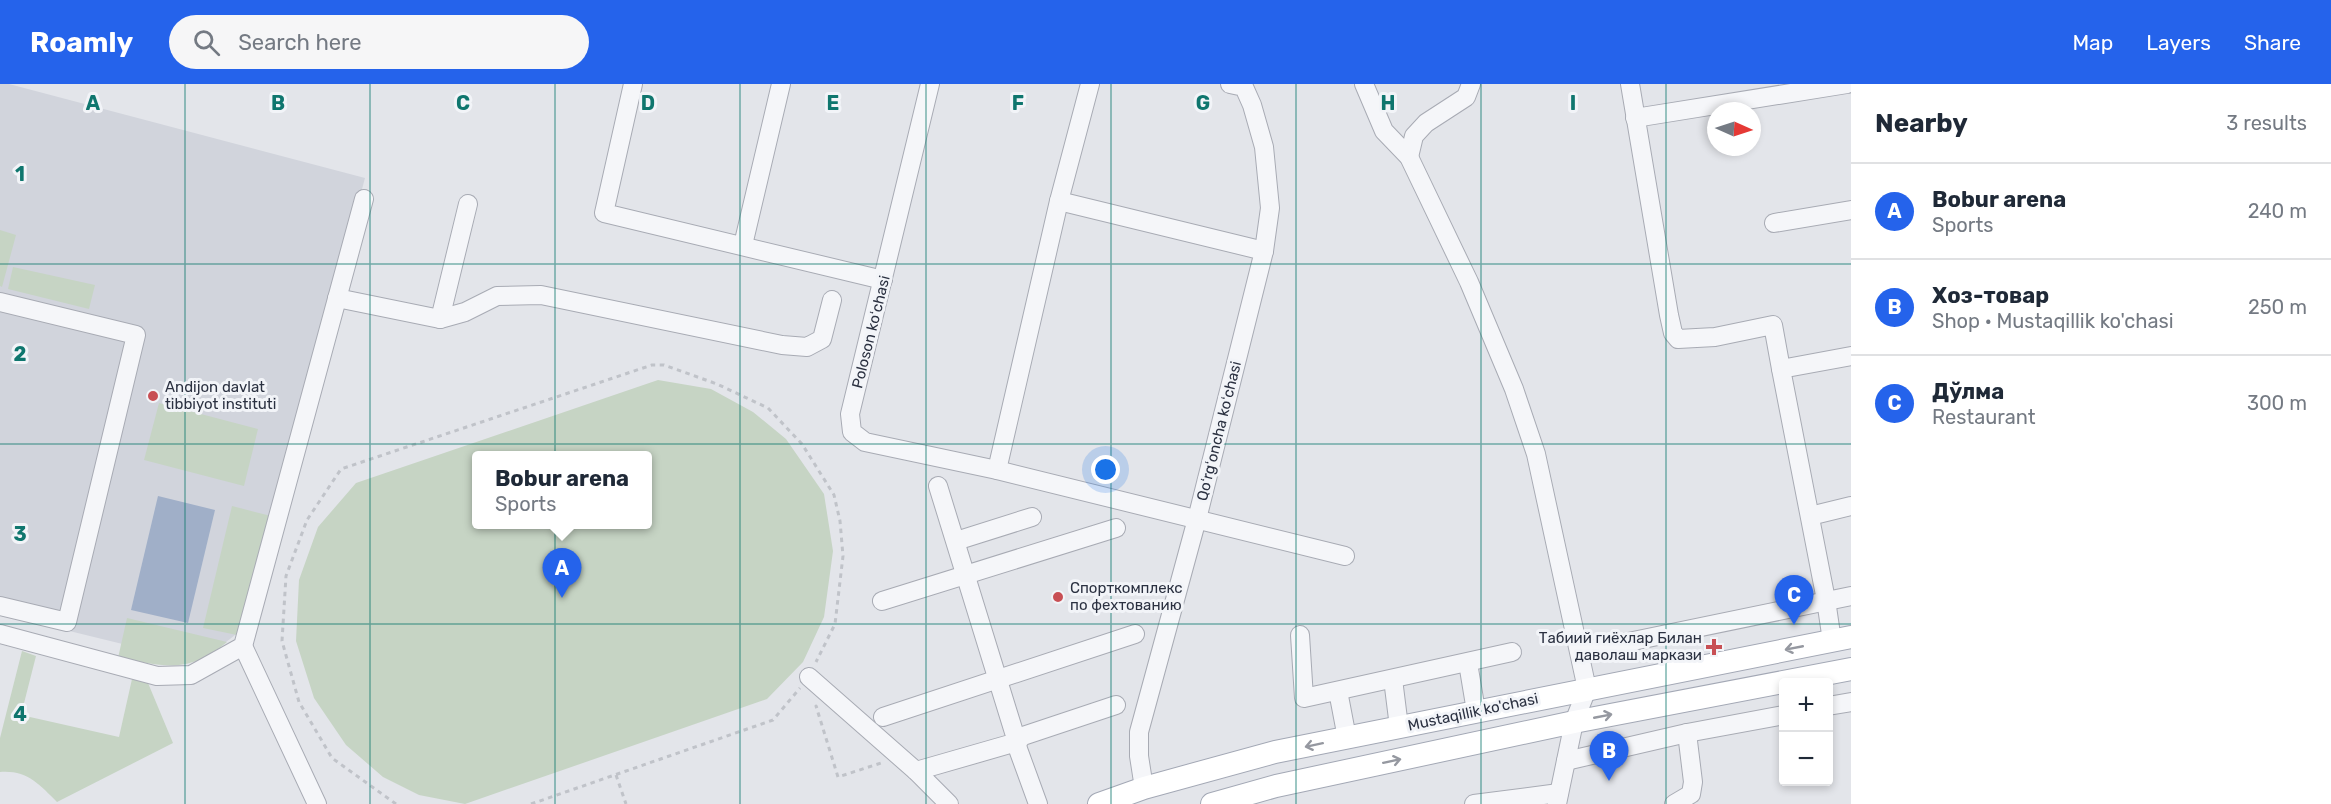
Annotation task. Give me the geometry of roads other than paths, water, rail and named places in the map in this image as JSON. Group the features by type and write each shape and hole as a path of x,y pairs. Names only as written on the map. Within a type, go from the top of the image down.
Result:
{"main road":[{"name":"Mustaqillik ko'chasi","path":"1099,804 1146,796 1275,752 1842,639"},
{"name":"Mustaqillik ko'chasi","path":"1212,804 1276,786 1574,722 1851,669"}],"street":[{"path":"633,84 604,213 883,280"},
{"path":"743,245 781,84"},
{"name":"Poloson koʻchasi","path":"930,84 850,414 852,432 865,442 998,470 1344,556"},
{"path":"998,470 1059,201 1089,84"},
{"name":"Qoʻrgʻoncha koʻchasi","path":"1146,796 1139,756 1139,732 1197,519 1264,251 1270,208 1264,147 1252,105 1244,87 1230,84"},
{"path":"1364,84 1384,131 1409,157 1469,282 1525,422 1536,454 1587,689 1574,722 1558,798 1474,804"},
{"path":"1409,157 1414,136 1426,123 1467,97 1471,84"},
{"path":"1630,84 1673,333 1678,339 1696,339 1773,325 1826,600 1842,639"},
{"path":"1635,118 1847,84"},
{"path":"317,804 243,646 364,199"},
{"path":"1059,201 1264,251"},
{"path":"440,320 468,204"},
{"path":"1774,223 1851,210"},
{"path":"337,298 440,320 465,312 497,296 541,295 782,345 807,347 822,339 832,300"},
{"path":"0,302 136,335 67,622 0,606"},
{"path":"1781,369 1851,356"},
{"path":"938,486 1018,749 1038,804"},
{"path":"1810,516 1851,506"},
{"path":"956,541 1032,518"},
{"path":"882,601 1116,528"},
{"path":"1580,652 1851,596"},
{"path":"0,634 157,676 191,675 243,646"},
{"path":"883,717 1135,634"},
{"path":"1300,635 1304,698 1512,652"},
{"path":"1468,663 1476,711"},
{"path":"809,677 916,771 949,804"},
{"path":"1393,679 1399,727"},
{"path":"1338,691 1347,738"},
{"path":"1833,705 1851,702"},
{"path":"916,771 1017,742 1023,736 1116,705"},
{"path":"1566,760 1779,715"},
{"path":"1674,804 1695,799 1687,733"}],"water":[{"path":"158,496 215,510 188,623 131,610"}],"place":[{"name":"Andijon davlat tibbiyot instituti","path":"153,396"},
{"name":"Спорткомплекс по фехтованию","path":"1058,597"},
{"name":"Bobur arena","path":"562,598"},
{"name":"Дўлма","path":"1794,625"},
{"name":"Табиий гиёхлар Билан даволаш маркази","path":"1714,647"},
{"name":"Хоз-товар","path":"1609,781"}]}
